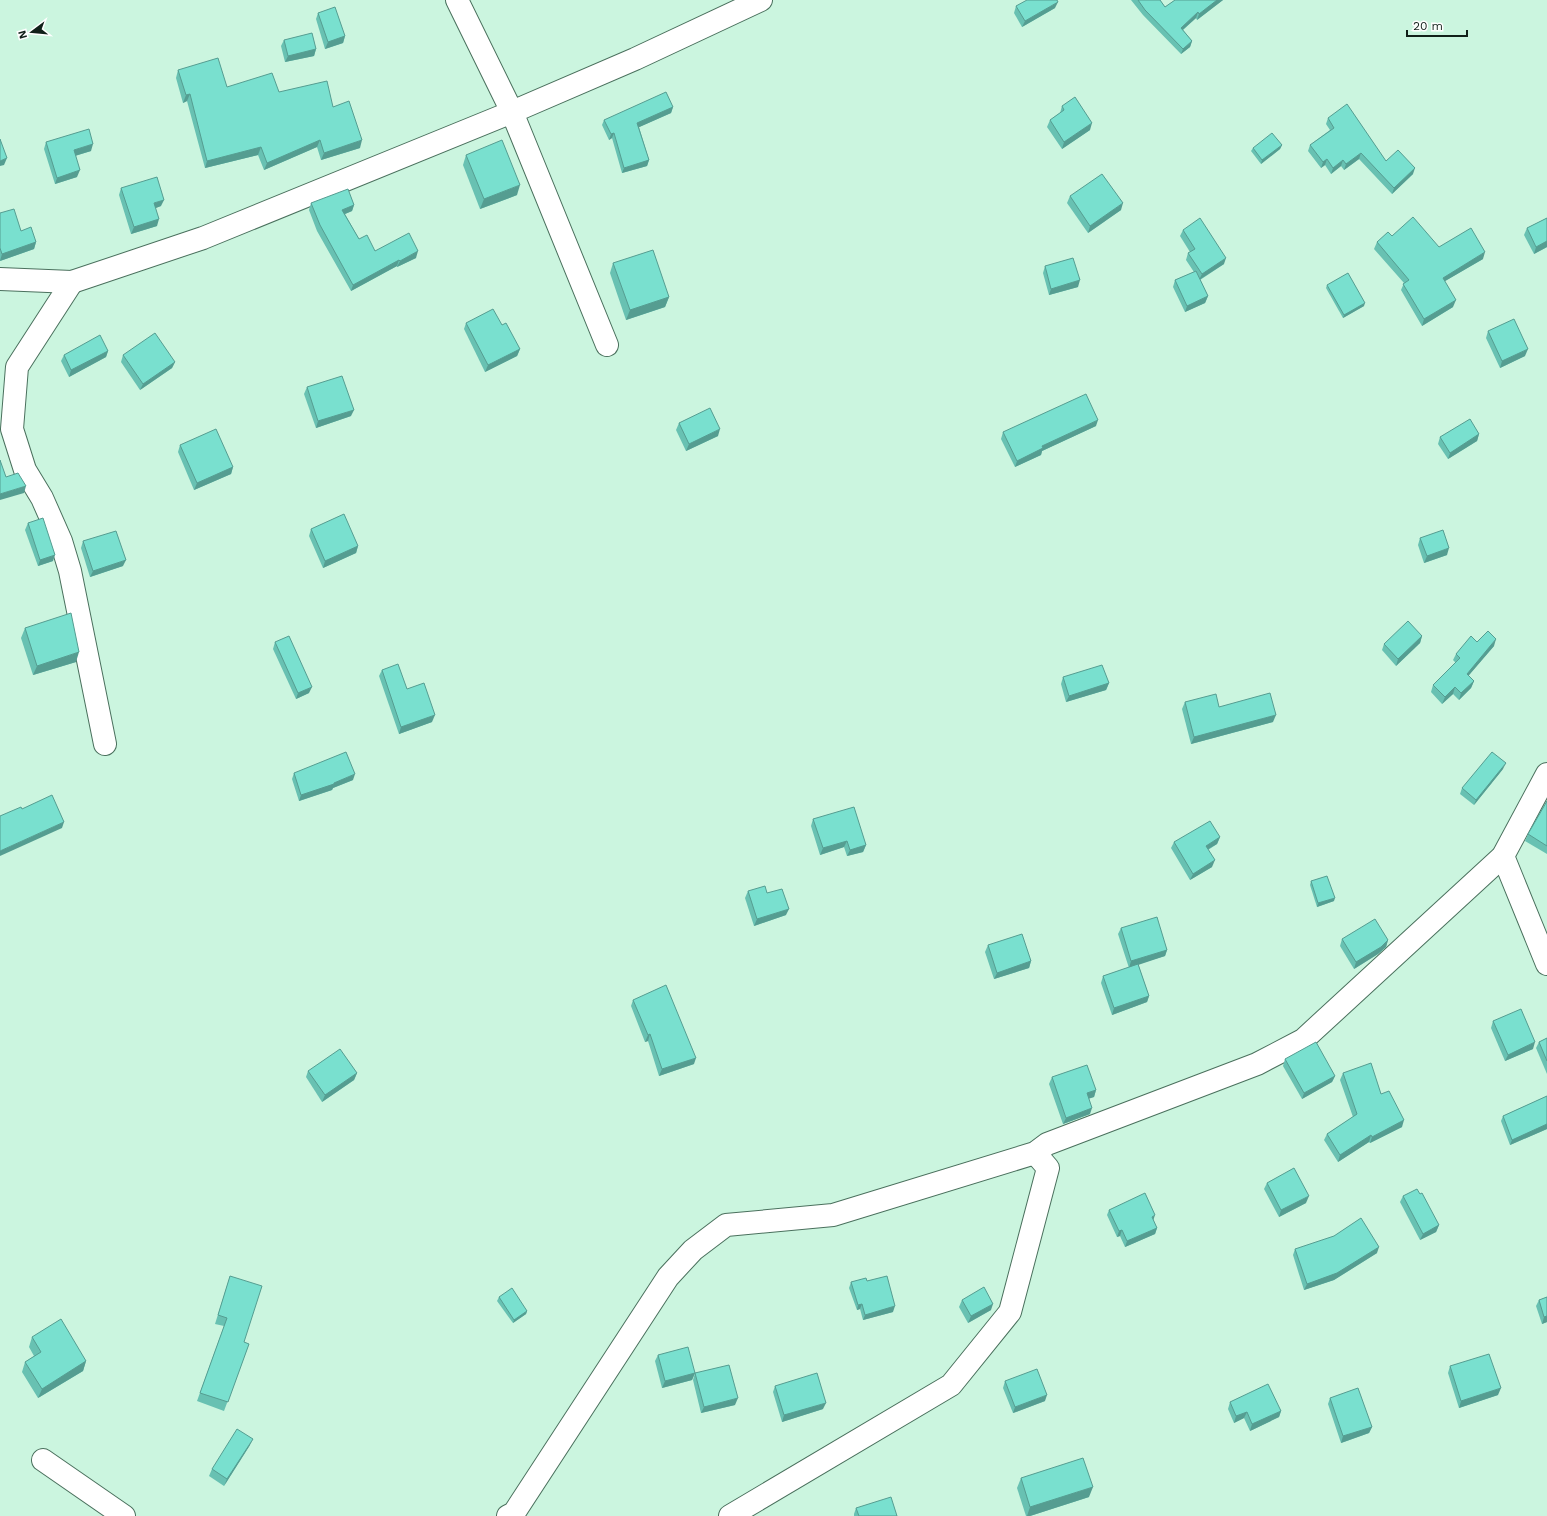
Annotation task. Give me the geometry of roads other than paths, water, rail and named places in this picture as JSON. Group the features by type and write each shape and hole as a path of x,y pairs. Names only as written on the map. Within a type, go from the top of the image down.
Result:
{"street":[{"path":"457,0 512,112 608,345"},
{"path":"0,279 72,282 203,238 512,112 635,59 761,0"},
{"path":"72,282 17,367 12,428 25,470 42,498 61,541 70,571 105,744"},
{"path":"508,1516 514,1513 668,1277 693,1250 726,1225 833,1215 1035,1153 1047,1144 1257,1064 1303,1040 1503,856 1547,774"},
{"path":"1503,856 1547,964"},
{"path":"730,1516 951,1384 1010,1312 1048,1168 1035,1153"},
{"path":"43,1460 124,1516"}]}
